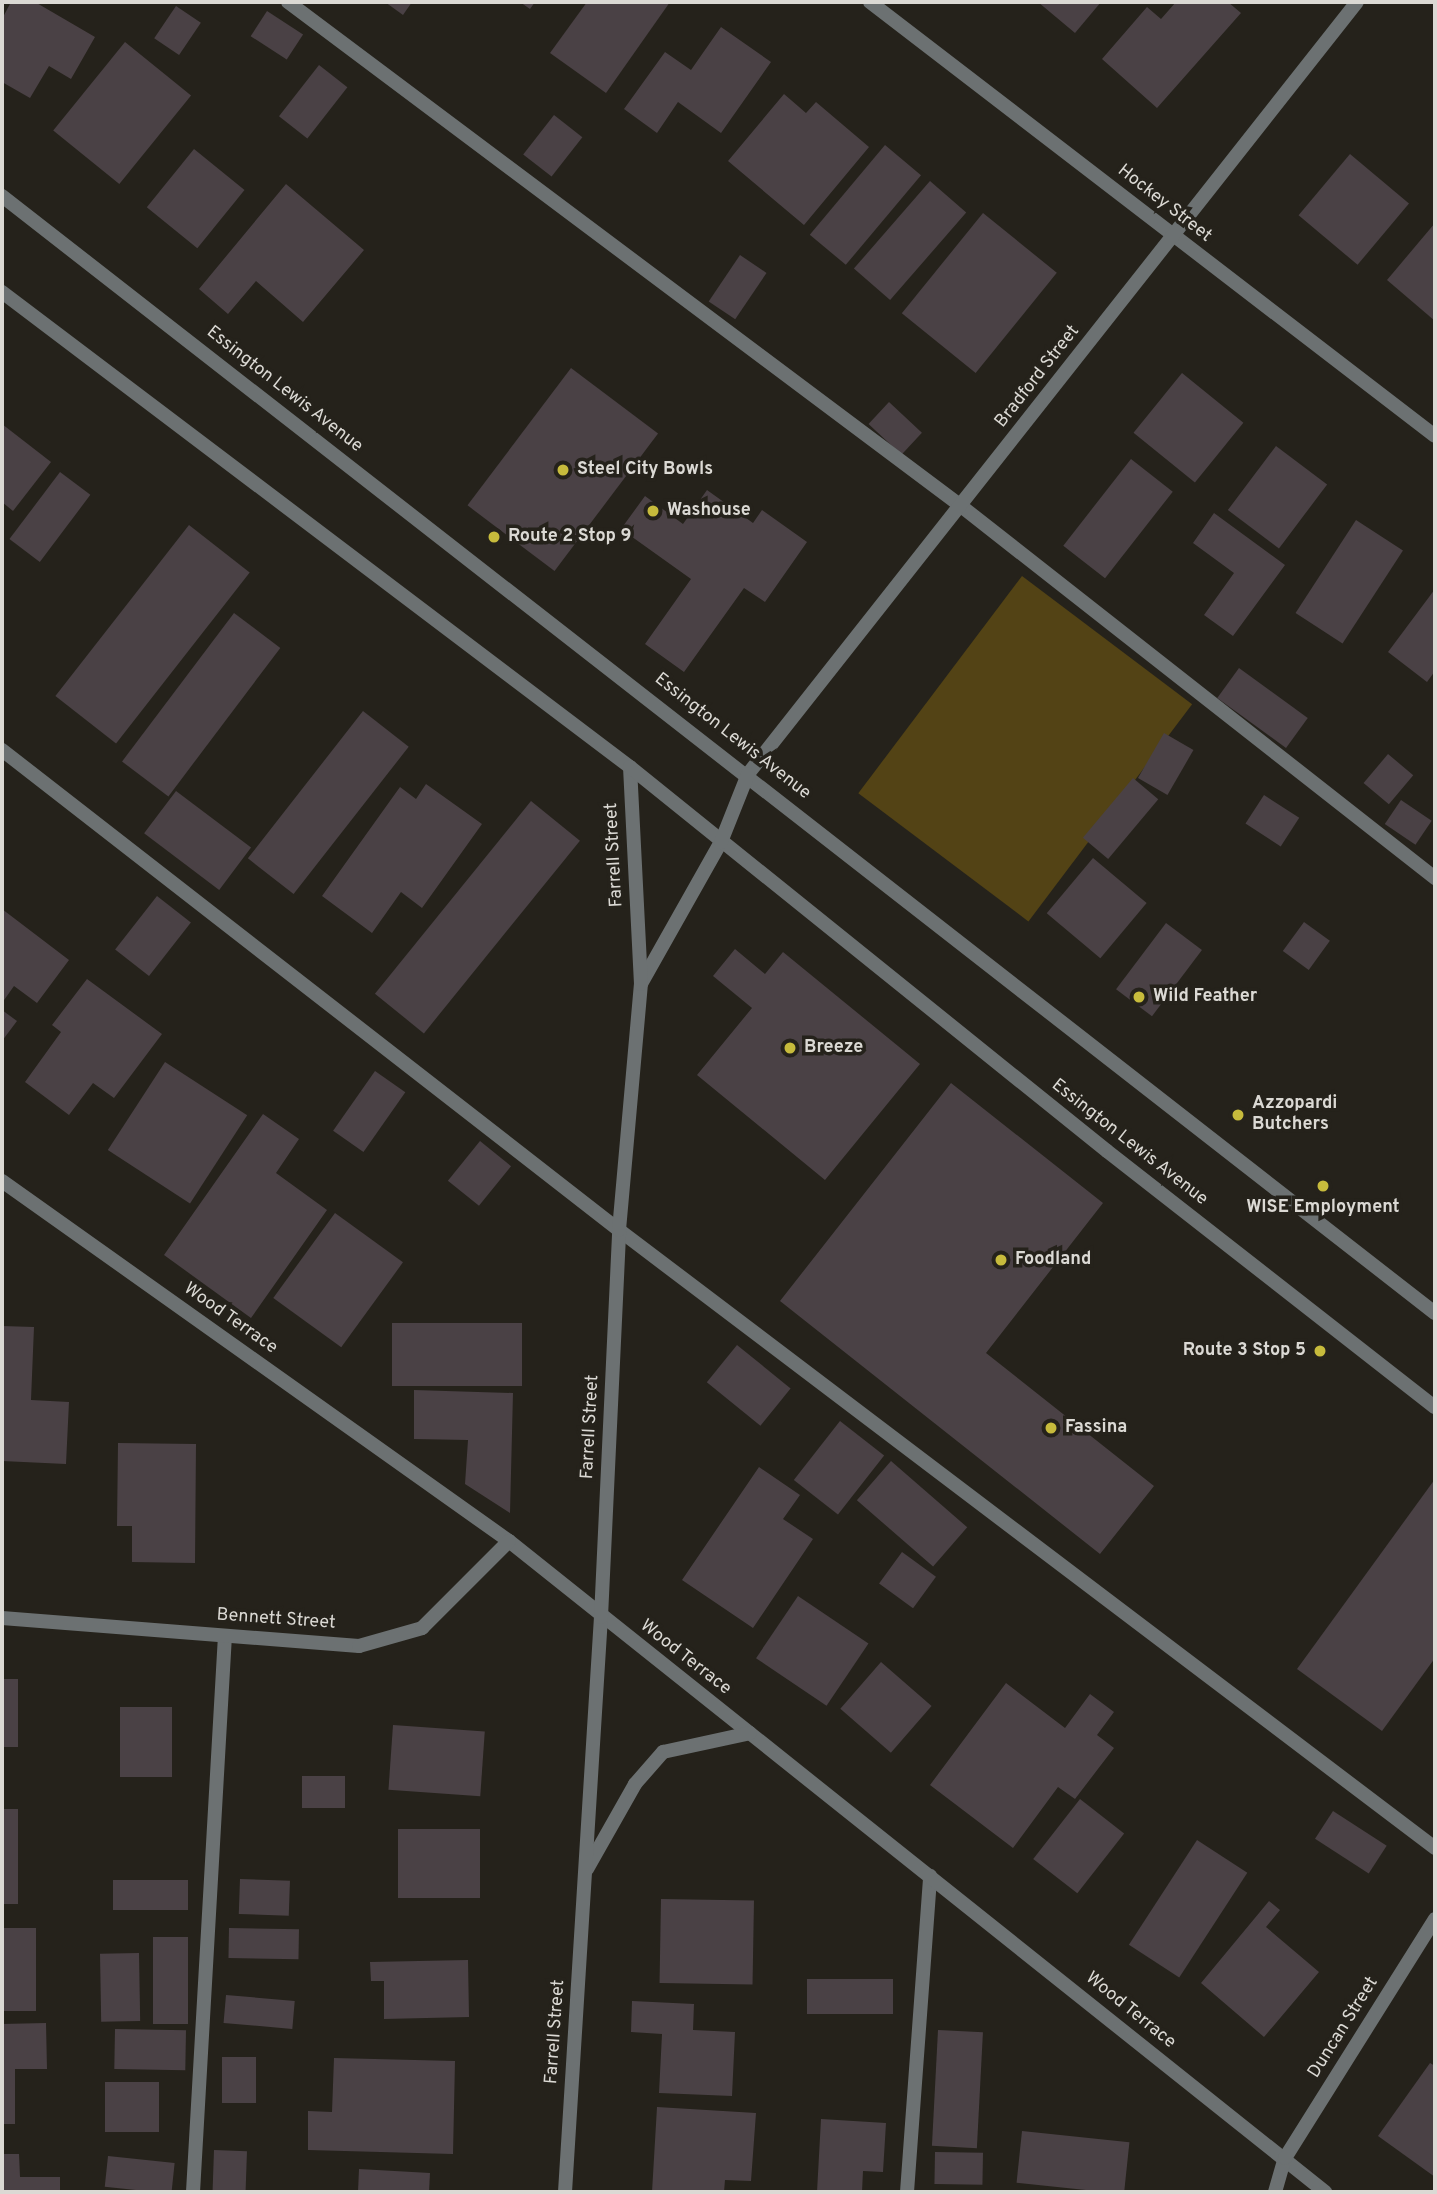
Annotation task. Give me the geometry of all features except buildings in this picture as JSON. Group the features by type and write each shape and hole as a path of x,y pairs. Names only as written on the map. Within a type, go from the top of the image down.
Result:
{"street":[{"path":"288,2 961,506 1435,878"},
{"name":"Hockey Street","path":"870,2 1435,436"},
{"name":"Bradford Street","path":"721,842 748,774 1357,2"},
{"name":"Essington Lewis Avenue","path":"2,196 748,774 1435,1313"},
{"name":"Essington Lewis Avenue","path":"2,292 630,767 1435,1407"},
{"path":"2,750 620,1230 1435,1848"},
{"name":"Farrell Street","path":"565,2192 601,1617 620,1230 641,984 630,767"},
{"name":"Farrell Street","path":"641,984 721,842"},
{"name":"Wood Terrace","path":"2,1181 509,1541 1325,2192"},
{"name":"Bennett Street","path":"2,1618 359,1646 422,1628 509,1541"},
{"path":"192,2192 225,1636"},
{"name":"Farrell Street","path":"585,1874 635,1784 663,1752 684,1744 750,1733"},
{"path":"907,2192 930,1876"},
{"name":"Duncan Street","path":"1275,2192 1285,2158 1435,1919"}],"shaded area":[{"path":"1022,576 1192,704 1028,921 858,793"}],"place":[{"name":"Steel City Bowls","path":"563,470"},
{"name":"Washouse","path":"653,511"},
{"name":"Route 2 Stop 9","path":"494,537"},
{"name":"Wild Feather","path":"1139,997"},
{"name":"Breeze","path":"790,1048"},
{"name":"Azzopardi Butchers","path":"1238,1115"},
{"name":"WISE Employment","path":"1323,1186"},
{"name":"Foodland","path":"1001,1260"},
{"name":"Route 3 Stop 5","path":"1320,1351"},
{"name":"Fassina","path":"1051,1428"}]}
